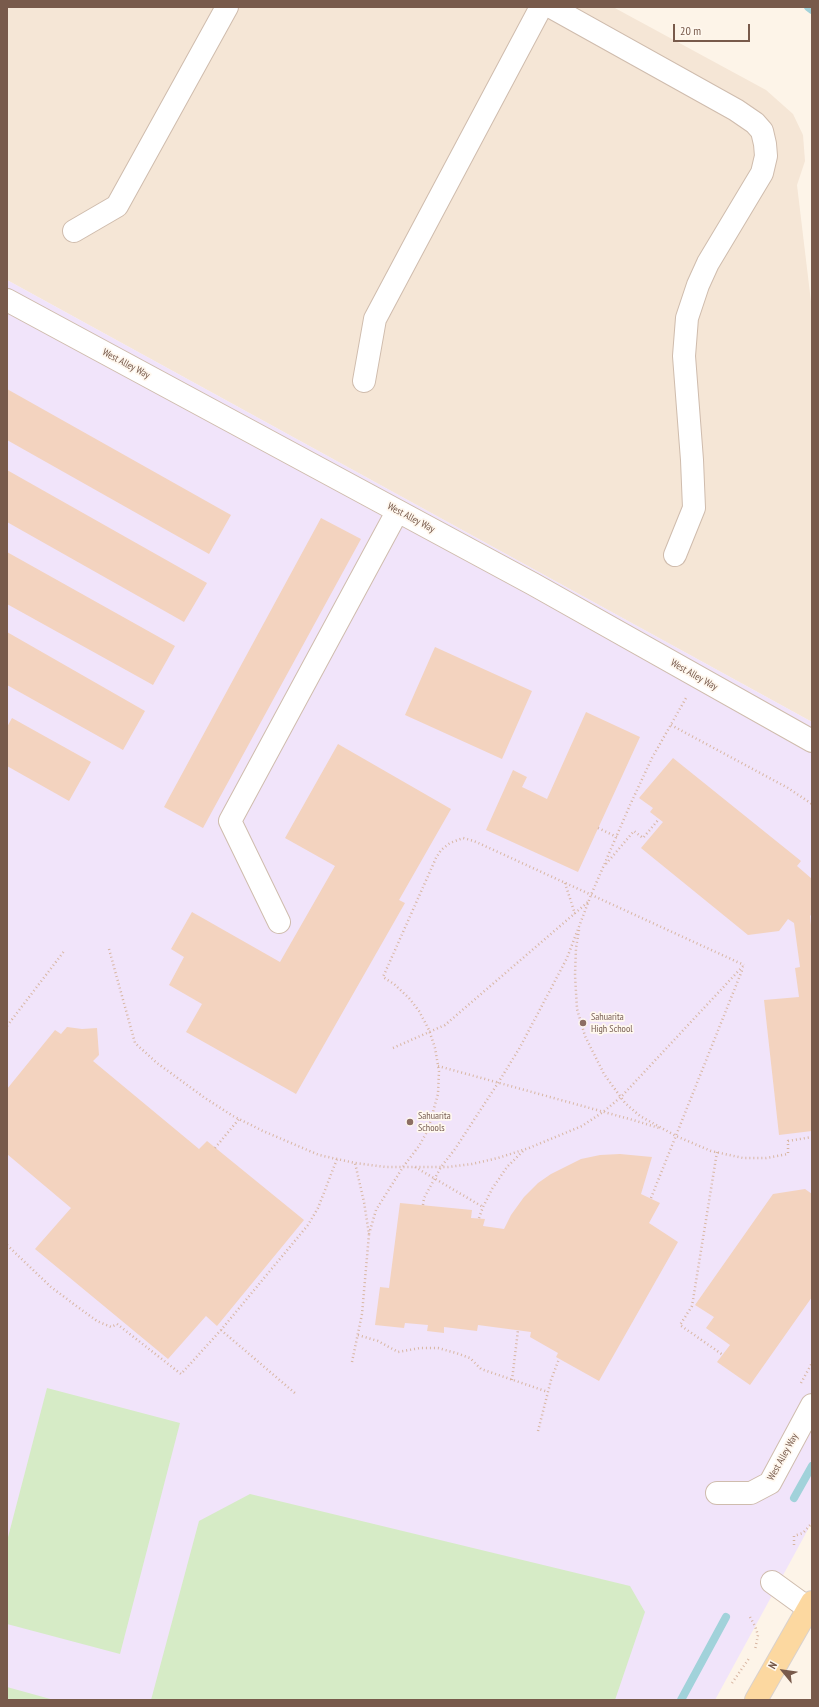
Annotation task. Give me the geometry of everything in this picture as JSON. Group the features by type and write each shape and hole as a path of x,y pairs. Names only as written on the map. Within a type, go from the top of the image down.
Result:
{"main road":[{"path":"756,1700 811,1607"}],"street":[{"path":"364,381 375,319 541,7"},
{"path":"551,7 736,110 755,123 762,132 765,144 766,156 762,173 708,263 698,285 687,318 684,356 694,508 675,555"},
{"path":"74,231 117,206 224,8"},
{"name":"West Alley Way","path":"7,300 533,584 812,741"},
{"path":"279,922 230,821 398,512"},
{"name":"West Alley Way","path":"717,1493 751,1493 770,1483 812,1405"},
{"path":"772,1582 811,1607"}],"path":[{"path":"423,1205 424,1198 441,1167 456,1149 519,1049 567,958 589,901 652,758 698,677"},
{"path":"670,725 788,788 812,804"},
{"path":"604,867 634,831 643,838 658,818"},
{"path":"598,828 617,837"},
{"path":"352,1362 363,1307 369,1234 376,1210 428,1130 438,1094 438,1066 435,1048 430,1033 419,1011 409,998 394,984 383,977 436,858 441,850 450,843 463,838 474,841 744,965"},
{"path":"565,883 574,914"},
{"path":"393,1048 446,1025 589,901"},
{"path":"581,922 576,948 575,975 577,1009 585,1036 604,1074 625,1103 640,1116 676,1136"},
{"path":"109,949 135,1043 157,1063 239,1119 292,1144 319,1155 355,1163 386,1167 441,1167 472,1164 523,1150 556,1138 582,1126 603,1112 621,1097 744,965"},
{"path":"7,1026 64,950"},
{"path":"651,1198 744,965"},
{"path":"438,1066 649,1124 717,1152 743,1158 788,1154 788,1141 812,1137"},
{"path":"215,1148 239,1119"},
{"path":"479,1218 483,1207 507,1168 523,1150"},
{"path":"717,1152 692,1306 680,1325 723,1355"},
{"path":"7,1245 51,1287 75,1305 97,1321 111,1327 117,1324 181,1374 308,1225 318,1208 337,1159"},
{"path":"355,1163 364,1202 369,1234"},
{"path":"414,1167 483,1207"},
{"path":"220,1330 296,1394"},
{"path":"512,1380 518,1330"},
{"path":"358,1335 378,1341 398,1352 420,1348 438,1348 456,1353 470,1358 481,1369 548,1392"},
{"path":"538,1430 559,1358"},
{"path":"794,1545 794,1536 803,1533 812,1522"},
{"path":"732,1683 754,1652 758,1642 758,1635 750,1617"}],"shaded area":[{"path":"7,7 613,7 766,90 793,114 803,135 805,161 797,185 812,310 812,722 7,280"},
{"name":"Sahuarita Schools","path":"7,280 812,722 812,1522 715,1700 7,1700"}],"green space":[{"path":"47,1388 180,1423 120,1654 7,1624 7,1541"},
{"path":"250,1494 630,1586 645,1612 615,1700 151,1700 199,1521"},
{"path":"7,1687 54,1700 7,1700"}],"building":[{"path":"7,389 231,515 209,554 7,440"},
{"path":"7,470 207,583 184,622 7,522"},
{"path":"321,518 361,539 203,828 164,807"},
{"path":"7,552 175,646 153,685 7,604"},
{"path":"7,632 145,711 123,750 7,685"},
{"path":"435,647 532,691 502,759 405,715"},
{"path":"586,712 640,737 578,872 486,830 513,770 527,777 522,787 547,799"},
{"path":"12,718 91,762 69,801 7,766 7,727"},
{"path":"338,744 451,809 399,900 405,903 296,1094 186,1032 202,1004 169,985 184,957 171,949 192,912 280,962 335,866 285,838"},
{"path":"673,758 801,861 797,866 812,879 812,914 810,916 812,934 812,1131 779,1135 764,1000 799,997 795,968 800,967 794,923 788,919 779,931 748,935 641,848 663,822 650,812 653,808 639,798"},
{"path":"67,1027 82,1029 97,1028 99,1055 93,1061 199,1149 207,1141 304,1220 217,1326 206,1316 168,1359 35,1249 71,1208 7,1154 7,1089 55,1030 61,1034"},
{"path":"620,1154 652,1157 641,1194 660,1203 649,1223 678,1242 599,1381 556,1357 558,1353 530,1337 531,1332 478,1325 477,1331 444,1327 444,1333 427,1331 428,1325 405,1323 404,1328 375,1325 380,1287 389,1288 400,1203 472,1210 471,1218 485,1219 483,1226 504,1229 511,1215 524,1197 538,1183 551,1174 581,1159 600,1155"},
{"path":"805,1189 812,1194 812,1297 750,1385 717,1362 730,1345 706,1328 714,1317 695,1305 773,1194"}],"waterway":[{"path":"808,7 812,10"},
{"path":"794,1498 812,1466"},
{"path":"681,1700 726,1617"}],"place":[{"name":"Sahuarita High School","path":"583,1023"},
{"name":"Sahuarita Schools","path":"410,1122"}]}
